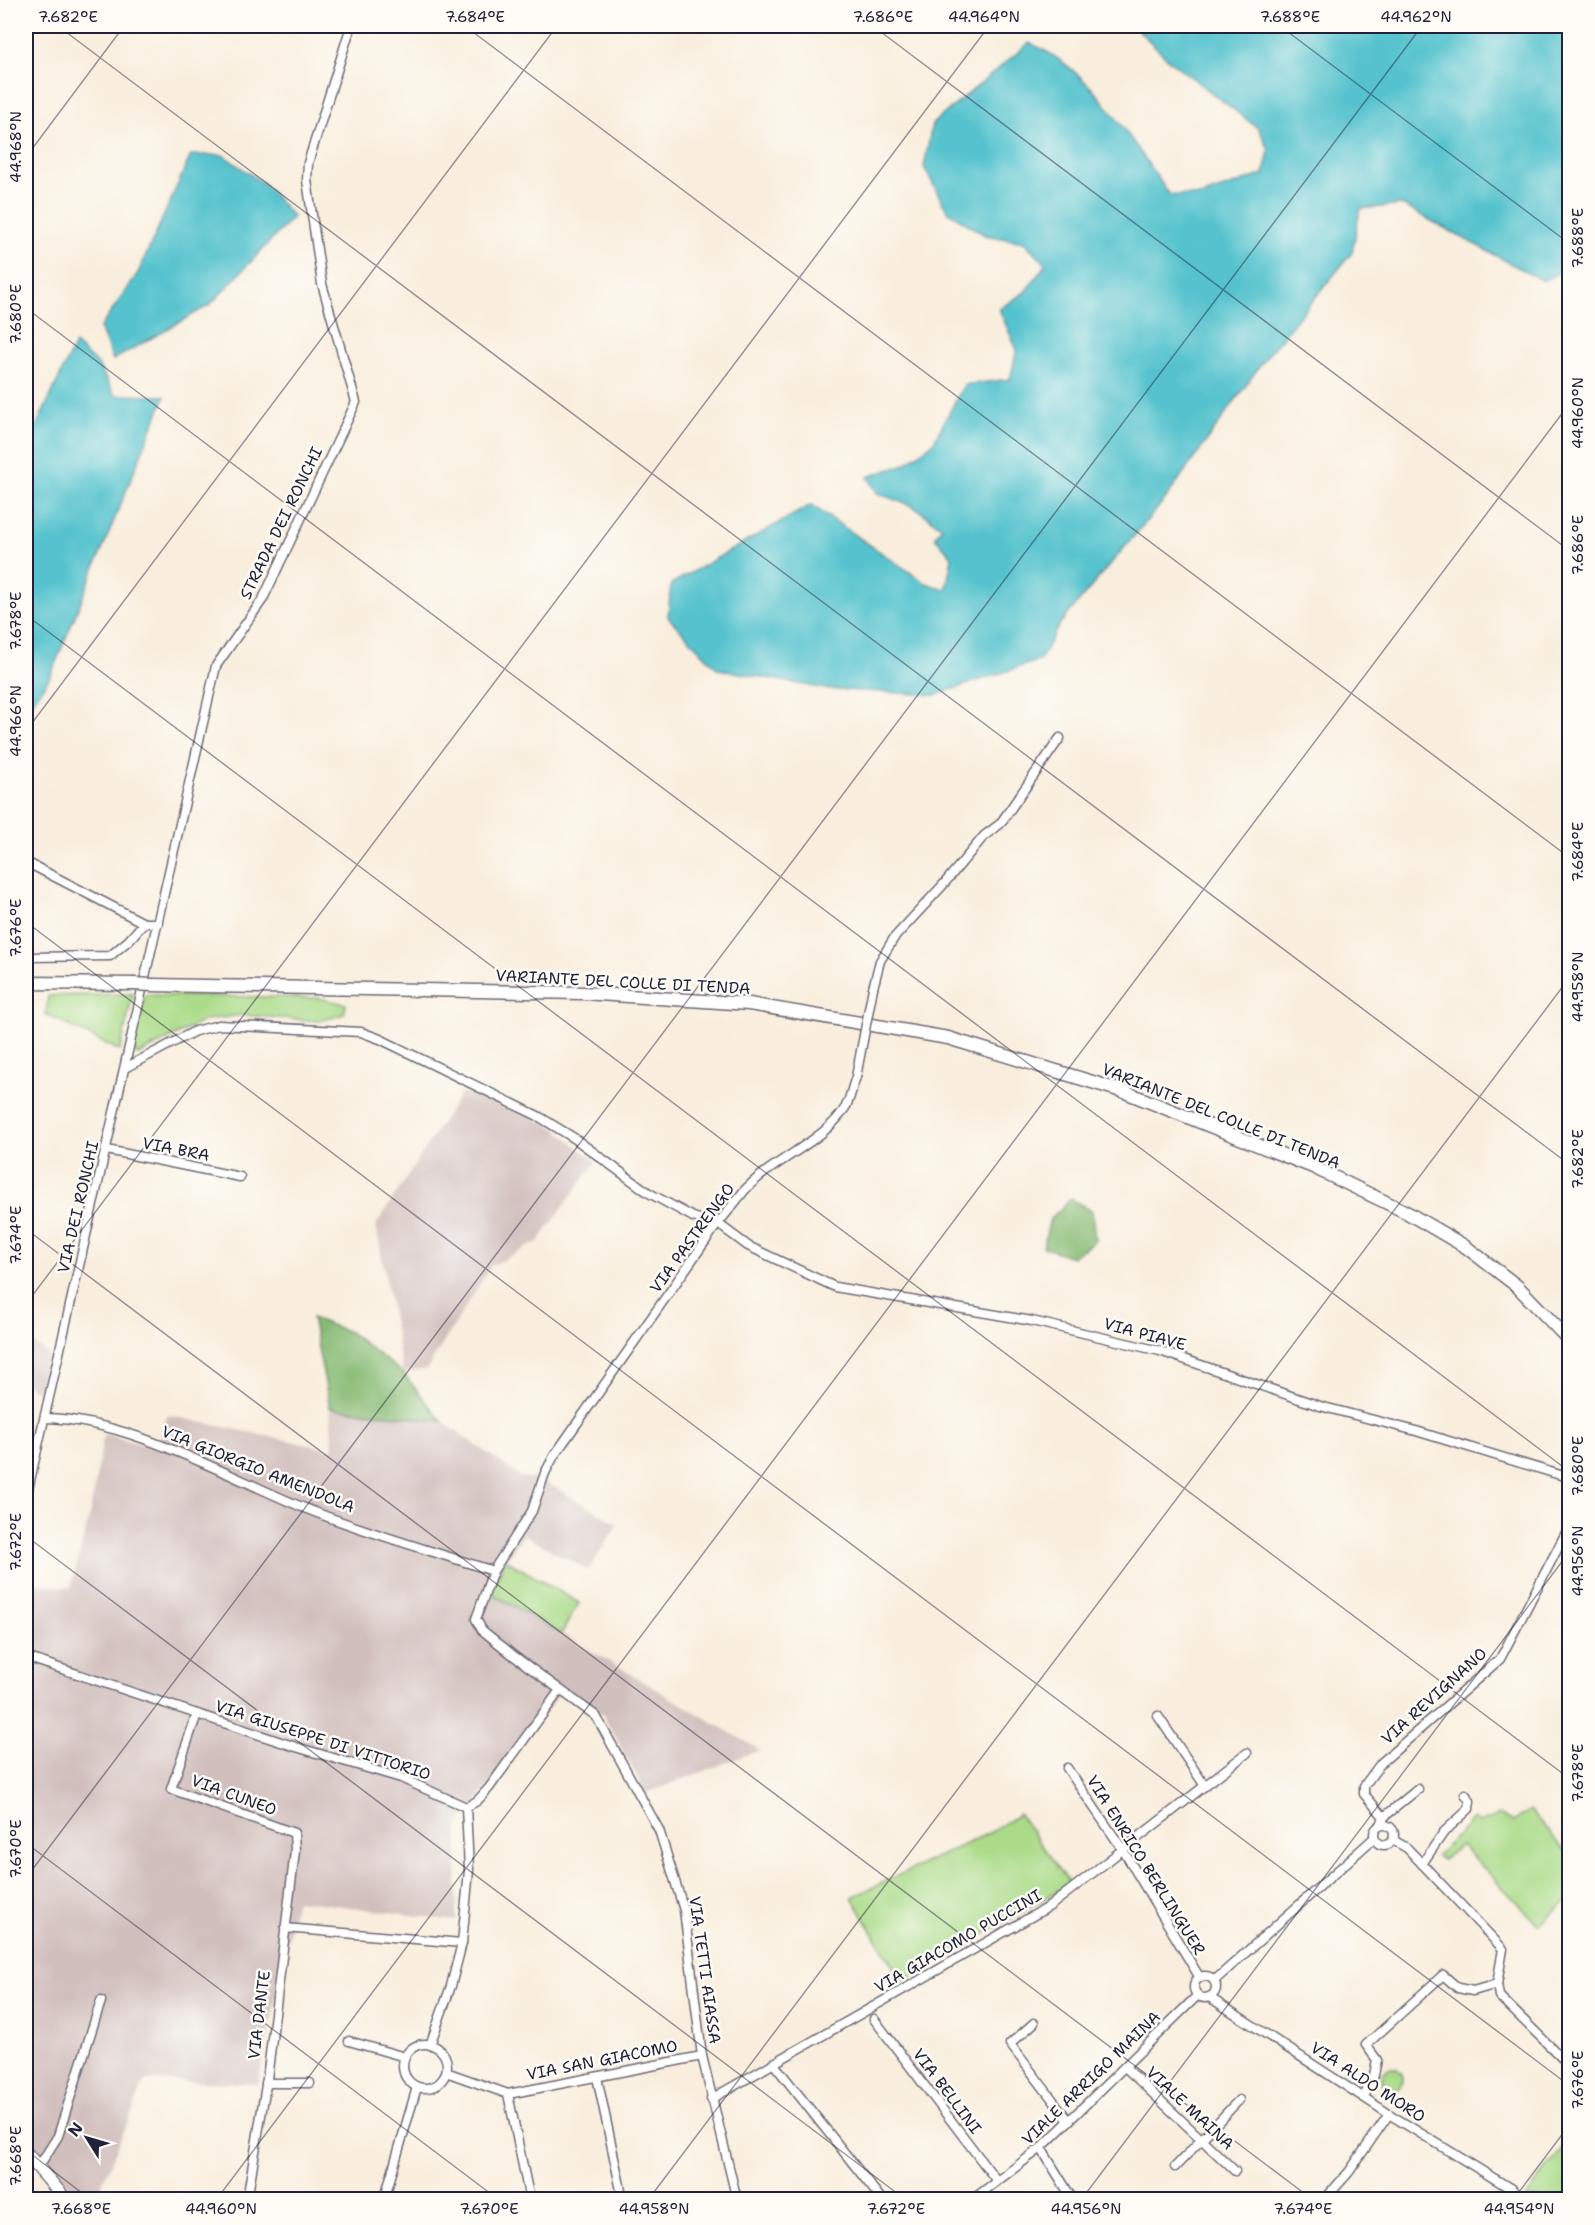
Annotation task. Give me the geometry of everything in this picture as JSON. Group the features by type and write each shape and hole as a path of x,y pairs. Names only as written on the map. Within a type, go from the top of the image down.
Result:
{"main road":[{"name":"VARIANTE DEL COLLE DI TENDA","path":"26,983 583,993 749,1004 948,1038 1125,1092 1313,1167 1406,1212 1467,1247 1517,1286 1569,1341"},
{"path":"26,2152 66,2199"},
{"path":"50,2179 55,2199"}],"street":[{"name":"STRADA DEI RONCHI","path":"158,923 216,666 263,599 356,402 322,284 307,180 308,163 351,26"},
{"name":"VIA PASTRENGO","path":"493,1571 532,1511 545,1473 567,1436 628,1354 716,1226 758,1176 824,1131 845,1108 856,1077 879,961 894,938 984,836 1000,824 1060,738"},
{"path":"26,862 144,923 158,923"},
{"path":"26,957 110,956 144,923"},
{"name":"VIA DEI RONCHI","path":"26,1498 158,923"},
{"name":"VIA PIAVE","path":"125,1068 195,1031 219,1025 362,1032 538,1116 574,1138 650,1193 693,1217 721,1226 748,1246 835,1287 1032,1321 1160,1351 1320,1406 1416,1431 1569,1478"},
{"name":"VIA BRA","path":"106,1150 240,1177"},
{"name":"VIA GIORGIO AMENDOLA","path":"45,1418 74,1418 120,1431 305,1508 493,1571"},
{"name":"VIA REVIGNANO","path":"1497,1984 1503,1949 1407,1848 1393,1840 1393,1832 1382,1822 1365,1794 1364,1786 1381,1763 1500,1659 1569,1525"},
{"name":"VIA TETTI AIASSA","path":"493,1571 478,1610 478,1626 596,1716 659,1830 684,1910 702,2056 737,2199"},
{"name":"VIA GIUSEPPE DI VITTORIO","path":"26,1657 422,1786 466,1807"},
{"path":"430,2045 451,1986 462,1943 469,1870 466,1807 477,1801 489,1788 560,1690"},
{"name":"VIA CUNEO","path":"196,1714 171,1789 294,1833"},
{"path":"1158,1716 1205,1786"},
{"name":"VIA GIACOMO PUCCINI","path":"711,2099 1050,1906 1247,1753"},
{"name":"VIA ENRICO BERLINGUER","path":"1067,1768 1123,1850 1200,1978"},
{"path":"1393,1840 1386,1845 1379,1844 1374,1838 1374,1830 1418,1789"},
{"path":"1422,1864 1444,1832 1469,1809 1470,1801 1465,1794"},
{"name":"VIA DANTE","path":"246,2199 266,2083 295,1851 294,1833"},
{"path":"1214,1981 1374,1838"},
{"path":"285,1928 462,1943"},
{"path":"1206,1976 1214,1981 1215,1988 1209,1997 1198,1995 1194,1986 1200,1978 1206,1976"},
{"path":"1364,2097 1374,2075 1377,2060 1366,2045 1443,1976 1458,1988 1473,1991 1497,1984 1499,1996 1569,2066"},
{"name":"VIALE ARRIGO MAINA","path":"972,2199 1041,2148 1198,1995"},
{"name":"VIA ALDO MORO","path":"1209,1997 1389,2114 1513,2190"},
{"path":"39,2166 58,2136 101,2001"},
{"name":"VIA BELLINI","path":"874,2019 997,2181"},
{"path":"1034,2023 1010,2044 1069,2121"},
{"path":"349,2041 405,2057"},
{"path":"430,2045 445,2058 446,2072 438,2084 424,2088 417,2087 411,2084 403,2072 405,2057 415,2047 430,2045"},
{"name":"VIA SAN GIACOMO","path":"508,2094 702,2056"},
{"path":"774,2064 882,2199"},
{"name":"VIALE MAINA","path":"1125,2067 1235,2170"},
{"path":"446,2072 508,2094 530,2199"},
{"path":"597,2077 623,2199"},
{"path":"266,2083 310,2083"},
{"path":"384,2199 417,2087"},
{"path":"1175,2167 1239,2100"},
{"path":"1324,2199 1349,2172 1389,2114"},
{"path":"1041,2148 1073,2199"}],"shaded area":[{"path":"461,1093 491,1097 555,1128 596,1162 538,1242 491,1266 427,1369 403,1373 376,1225"},
{"path":"26,1339 49,1354 38,1392 26,1384"},
{"path":"330,1408 442,1421 521,1477 540,1479 618,1524 588,1570 524,1535 506,1560 490,1592 760,1750 646,1793 603,1715 564,1688 458,1826 456,1921 296,1900 258,2084 145,2080 96,2199 80,2199 26,2141 26,1583 71,1587 89,1518 104,1434 158,1449 167,1415 333,1450"}],"green space":[{"path":"133,994 120,1051 46,1014 48,996"},
{"path":"145,995 319,998 346,1004 344,1014 320,1021 242,1015 205,1020 138,1055 132,1049"},
{"path":"1071,1199 1092,1211 1095,1241 1072,1257 1043,1247 1050,1219"},
{"path":"312,1318 349,1332 403,1373 442,1421 330,1408"},
{"path":"506,1560 579,1603 561,1634 490,1592"},
{"path":"1530,1810 1569,1855 1569,1900 1539,1925 1461,1845 1443,1860 1436,1856 1474,1819 1479,1823 1499,1815 1513,1822"},
{"path":"1019,1814 1070,1884 902,1982 852,1897 991,1832"},
{"path":"1388,2068 1396,2068 1403,2075 1403,2083 1396,2090 1388,2090 1381,2083 1381,2075"},
{"path":"1569,2138 1569,2199 1525,2199"}],"water":[{"path":"1134,26 1569,26 1569,279 1560,272 1543,281 1402,205 1360,209 1352,253 1266,357 1166,498 1059,625 1040,660 936,695 826,689 718,669 668,617 671,584 811,505 926,583 946,590 952,557 935,537 942,527 914,507 877,493 868,477 905,464 933,443 964,385 1010,379 1017,350 999,309 1025,292 1046,264 1024,242 985,235 947,211 924,167 932,124 1029,43 1052,55 1073,70 1092,88 1109,108 1170,195 1201,196 1264,174 1269,150 1259,129 1170,61"},
{"path":"191,155 223,155 264,184 293,217 210,305 113,360 100,328 138,273"},
{"path":"75,344 98,365 115,395 165,396 50,677 26,711 26,448"}]}
